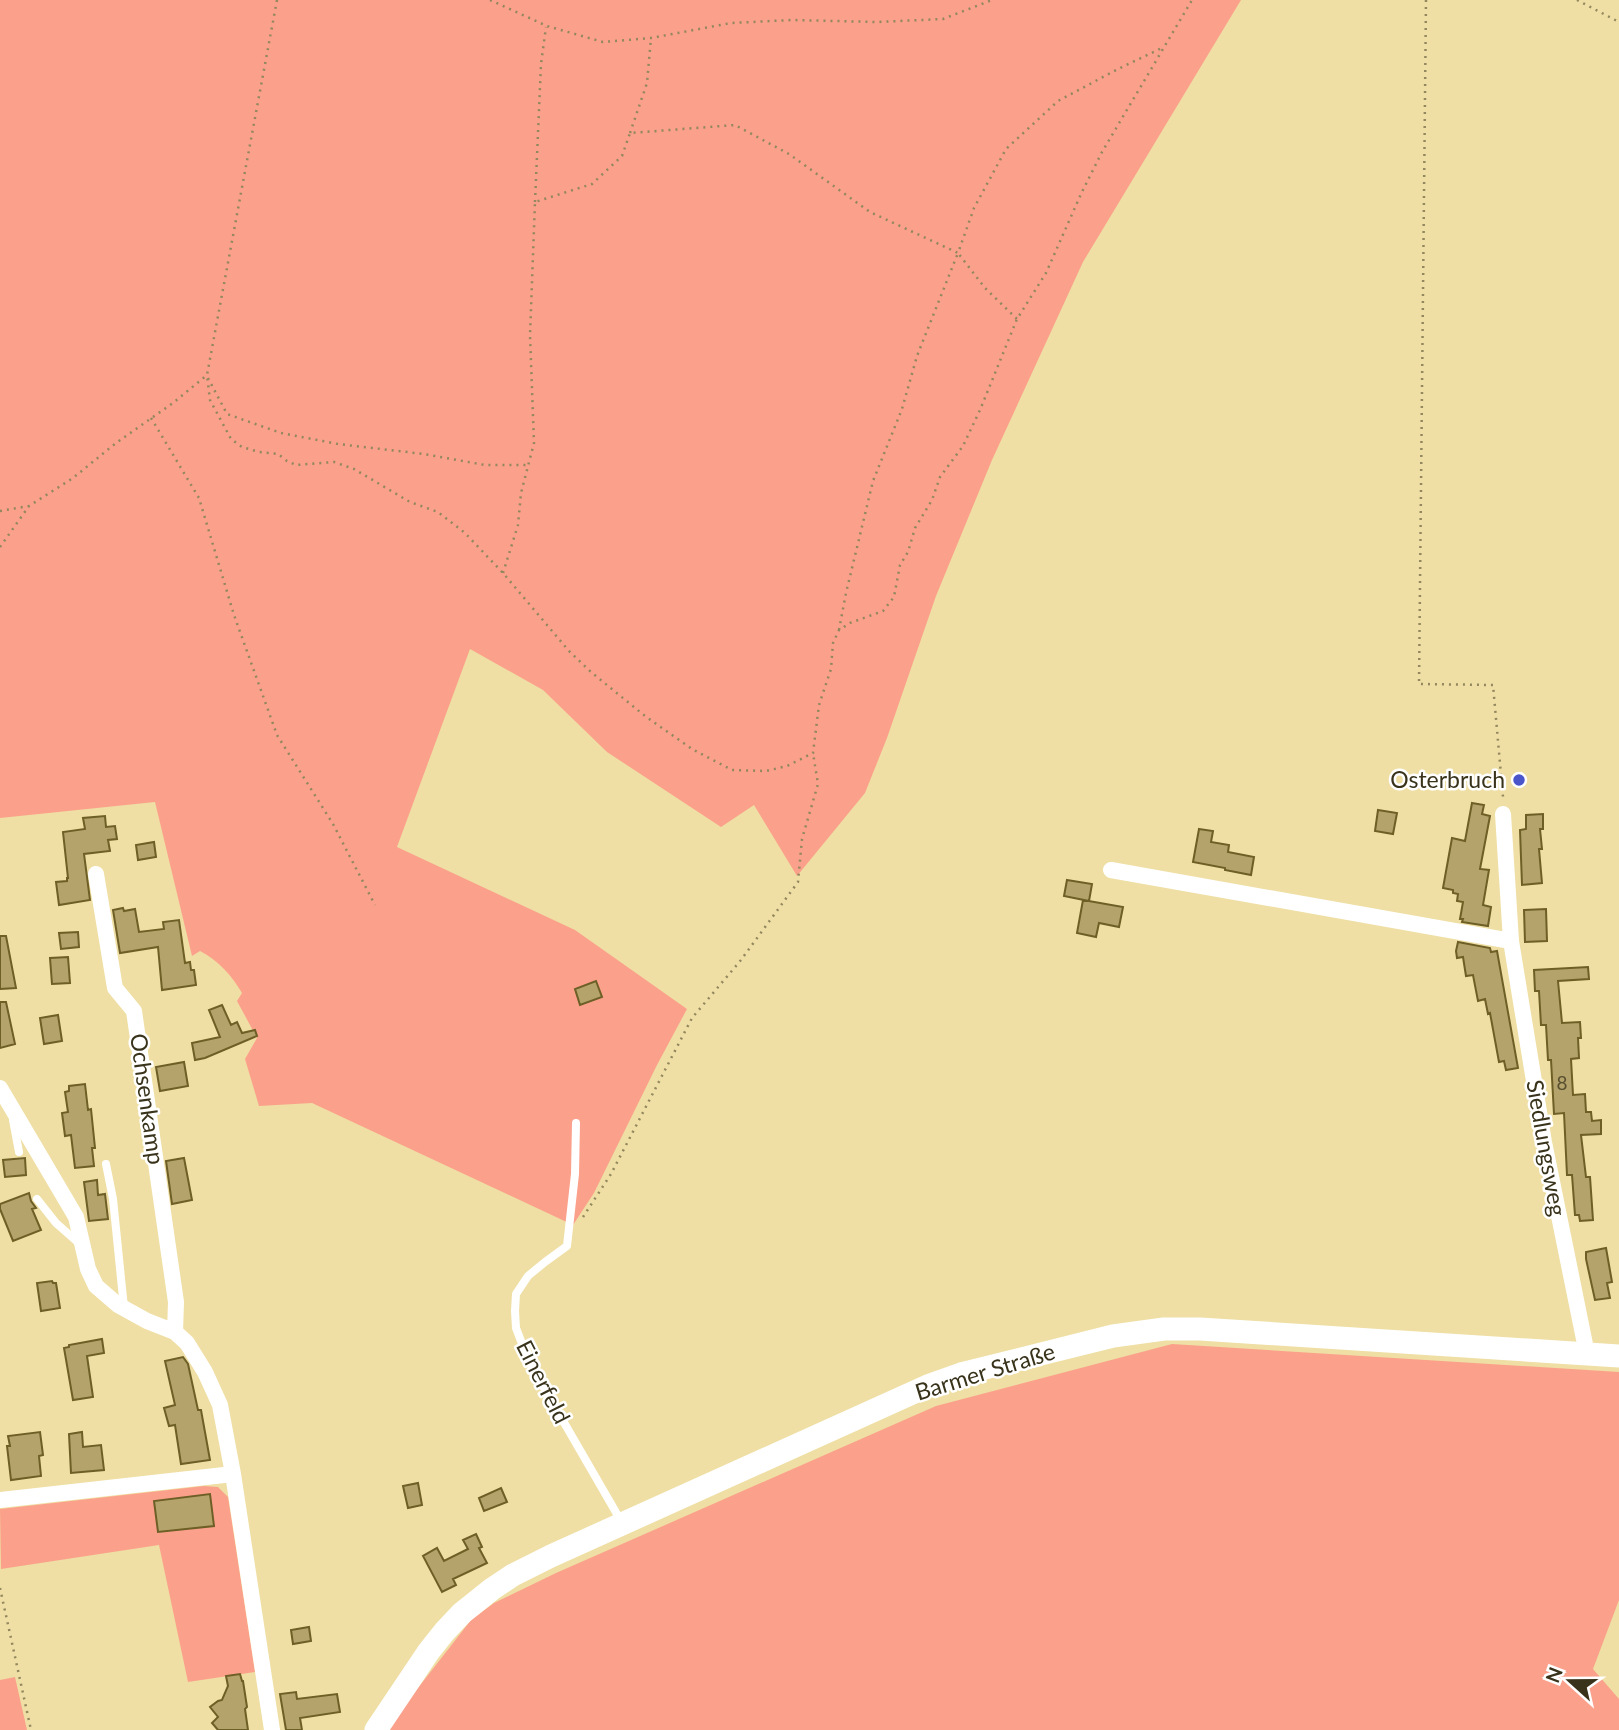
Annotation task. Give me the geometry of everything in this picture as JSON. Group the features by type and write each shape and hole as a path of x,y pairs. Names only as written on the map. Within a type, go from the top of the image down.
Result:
{"main road":[{"name":"Barmer Straße","path":"376,1730 445,1631 476,1601 513,1575 930,1385 961,1374 1062,1348 1164,1328 1619,1356"}],"street":[{"name":"Siedlungsweg","path":"1503,814 1511,941 1544,1142 1587,1354"},
{"path":"1111,870 1511,941"},
{"name":"Ochsenkamp","path":"96,874 114,988 134,1011 176,1302 175,1332"},
{"path":"0,1088 76,1217 88,1269 96,1286 124,1308 175,1332 187,1343 205,1372 220,1405 272,1730"},
{"path":"0,1500 233,1474"}],"lane":[{"path":"11,1107 19,1152"},
{"path":"567,1246 575,1174 576,1123"},
{"path":"106,1164 113,1199 124,1308"},
{"path":"37,1199 56,1223 83,1248"},
{"name":"Einerfeld","path":"567,1246 528,1276 516,1294 516,1328 529,1362 622,1524"}],"path":[{"path":"277,0 206,375 210,400 231,439 243,447 278,454 296,465 334,462 354,469 410,502 438,512 465,533 569,651 591,672 645,716 692,749 732,770 766,771 787,766 813,753"},
{"path":"490,0 547,26 603,42 651,38 731,23 943,19 992,0"},
{"path":"839,630 883,611 894,597 900,565 908,552 915,527 932,500 940,477 963,446 1017,319 1046,273 1102,152 1192,0"},
{"path":"1426,0 1419,684 1493,684 1503,814"},
{"path":"1577,0 1619,22"},
{"path":"503,573 518,525 521,493 534,443 530,335 541,64 547,26"},
{"path":"535,202 592,184 622,156 647,83 651,38"},
{"path":"567,1246 585,1212 611,1174 692,1018 741,960 798,883 802,839 818,784 813,753 819,705 831,669 833,643 839,630 873,481 902,409 917,356 974,208 1006,149 1058,101 1164,47"},
{"path":"630,133 735,125 789,155 870,212 958,253 985,288 1017,319"},
{"path":"0,547 29,506 73,478 206,375"},
{"path":"206,375 227,414 281,433 485,465 527,466"},
{"path":"151,418 199,498 234,615 276,735 333,824 375,905"},
{"path":"0,511 29,506"},
{"path":"0,1588 32,1730"}],"shaded area":[{"path":"0,0 1241,0 1083,262 992,460 936,596 865,793 797,876 754,805 721,827 607,752 543,690 470,649 397,847 575,930 687,1009 594,1193 573,1225 312,1103 259,1106 245,1059 257,1038 237,1001 242,993 213,959 200,951 192,956 155,802 0,818"},
{"path":"1172,1344 1619,1372 1619,1600 1593,1669 1619,1699 1619,1730 389,1730 407,1702 471,1620 494,1603 556,1573 936,1406"},
{"path":"204,1486 218,1487 228,1497 255,1672 188,1682 159,1545 1,1569 0,1509"},
{"path":"15,1677 27,1730 0,1730 0,1680"}],"building":[{"path":"1472,803 1484,805 1482,814 1490,816 1480,869 1489,870 1483,905 1491,907 1488,926 1462,922 1463,919 1460,919 1463,902 1457,901 1458,894 1453,893 1453,890 1443,888 1452,838 1465,841"},
{"path":"1378,810 1397,813 1393,834 1375,831"},
{"path":"1543,814 1543,829 1540,829 1542,849 1539,849 1542,883 1522,885 1520,830 1526,829 1526,815"},
{"path":"105,816 106,827 115,826 117,839 108,840 110,851 84,854 90,900 59,905 56,882 67,881 68,878 63,832 85,829 83,818"},
{"path":"1199,829 1213,831 1211,842 1229,845 1228,852 1254,857 1251,875 1193,862"},
{"path":"154,842 156,857 138,860 136,845"},
{"path":"1067,880 1092,884 1089,901 1064,896"},
{"path":"1083,900 1123,907 1119,927 1099,923 1096,937 1077,933"},
{"path":"123,908 124,911 135,909 139,932 164,929 163,922 179,920 185,963 190,962 191,970 194,970 196,985 162,990 158,947 120,953 113,910"},
{"path":"1546,909 1547,941 1525,942 1524,910"},
{"path":"78,932 79,947 61,949 59,933"},
{"path":"0,936 6,936 16,988 0,989"},
{"path":"1458,942 1490,948 1491,952 1497,951 1518,1068 1506,1070 1504,1061 1499,1062 1490,1013 1488,1014 1485,999 1478,1001 1473,975 1466,976 1463,957 1457,958"},
{"path":"68,957 70,983 52,984 50,958"},
{"path":"1588,967 1589,979 1558,981 1562,1023 1580,1022 1579,1058 1571,1059 1573,1095 1585,1094 1586,1112 1591,1112 1592,1121 1601,1120 1601,1134 1581,1135 1586,1177 1590,1177 1593,1220 1580,1221 1579,1215 1575,1215 1572,1175 1567,1175 1564,1113 1554,1114 1551,1060 1548,1060 1546,1025 1541,1025 1539,991 1535,991 1534,970"},
{"path":"596,981 602,997 580,1005 575,989"},
{"path":"0,1002 6,1002 15,1044 0,1048"},
{"path":"222,1005 231,1025 237,1022 242,1033 255,1030 257,1036 195,1060 192,1043 220,1037 209,1010"},
{"path":"58,1015 62,1041 44,1044 40,1018"},
{"path":"184,1062 188,1086 160,1091 156,1067"},
{"path":"85,1084 88,1110 91,1109 94,1166 75,1168 71,1135 65,1136 62,1113 68,1112 65,1092 69,1091 69,1086"},
{"path":"25,1158 26,1175 5,1177 3,1160"},
{"path":"184,1158 192,1200 172,1204 166,1161"},
{"path":"97,1180 98,1195 105,1194 108,1219 89,1221 84,1182"},
{"path":"29,1193 41,1230 13,1241 0,1204"},
{"path":"1606,1248 1612,1282 1607,1283 1610,1298 1595,1300 1586,1252"},
{"path":"37,1283 56,1283 60,1308 41,1311"},
{"path":"102,1339 104,1353 87,1356 93,1397 73,1400 64,1348"},
{"path":"183,1357 188,1364 198,1410 201,1410 210,1460 181,1464 175,1425 169,1426 164,1408 175,1405 165,1361"},
{"path":"40,1432 43,1455 39,1456 41,1476 11,1480 8,1436"},
{"path":"82,1432 83,1447 101,1445 104,1470 71,1473 69,1434"},
{"path":"418,1483 422,1505 408,1508 403,1486"},
{"path":"501,1488 507,1502 484,1511 479,1498"},
{"path":"210,1494 214,1526 158,1532 154,1501"},
{"path":"476,1534 482,1547 479,1548 487,1563 453,1579 456,1585 442,1592 423,1556 437,1548 444,1561 468,1549 463,1540"},
{"path":"309,1627 311,1641 293,1644 291,1630"},
{"path":"240,1674 247,1707 248,1730 218,1730 212,1723 218,1717 210,1707 222,1700 228,1686 226,1676"},
{"path":"296,1692 297,1699 337,1694 340,1712 300,1718 302,1730 286,1730 280,1694"}],"place":[{"name":"Osterbruch","path":"1519,780"}]}
